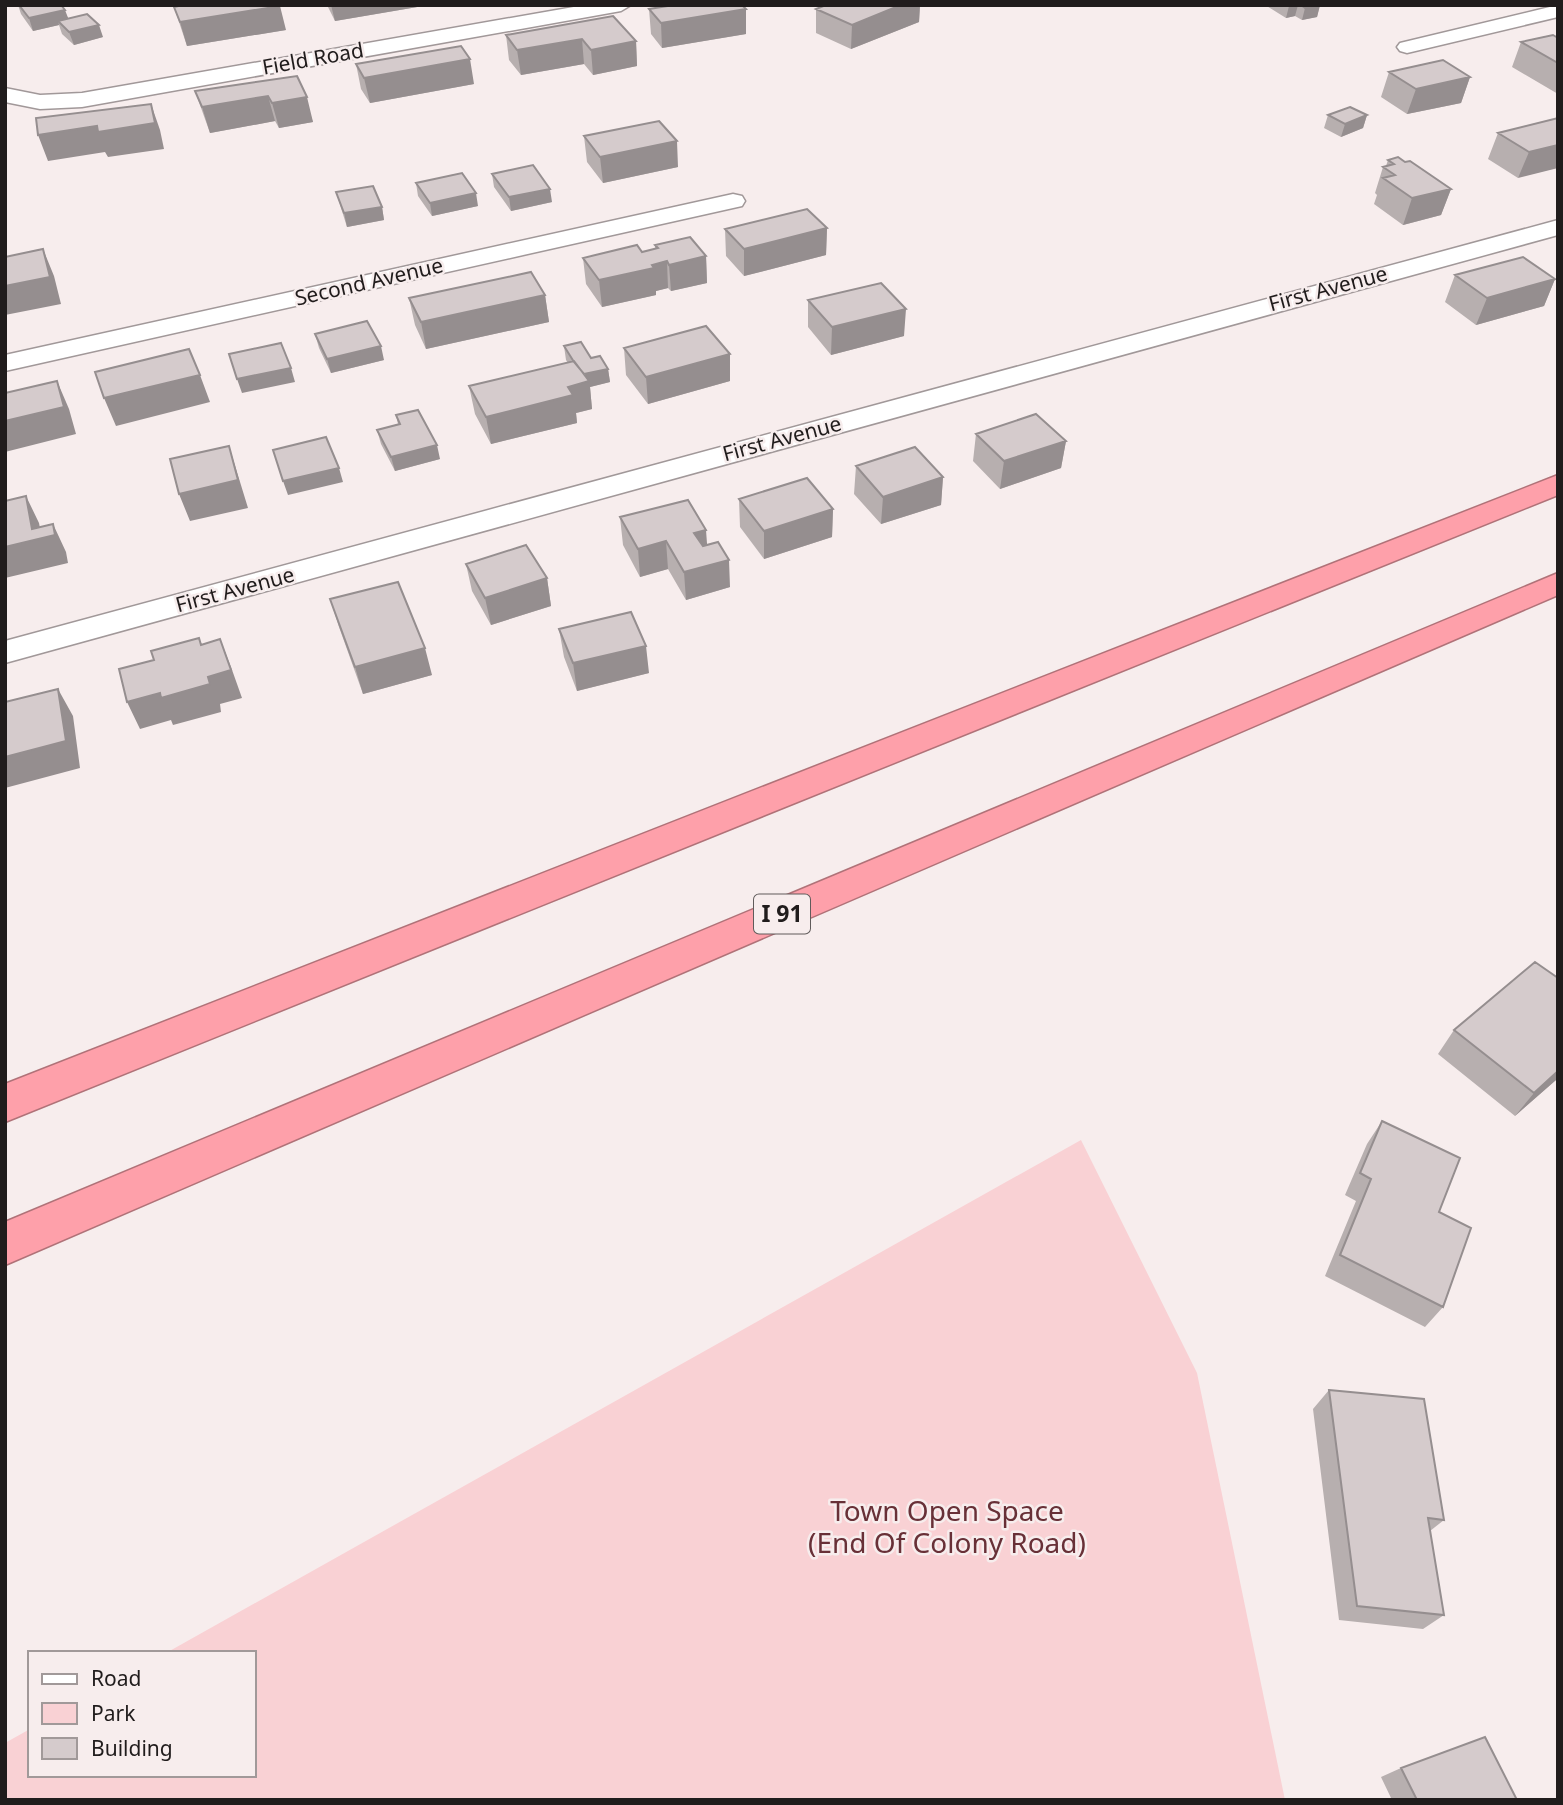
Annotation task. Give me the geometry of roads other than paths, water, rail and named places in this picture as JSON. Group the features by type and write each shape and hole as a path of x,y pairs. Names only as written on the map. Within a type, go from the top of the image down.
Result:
{"highway":[{"path":"5,1103 1558,484"},
{"name":"I 91","path":"5,1244 1558,583"}],"street":[{"name":"Field Road","path":"5,95 40,102 82,100 621,5"},
{"path":"1407,47 1548,12"},
{"name":"Second Avenue","path":"5,363 733,201"},
{"name":"First Avenue","path":"5,652 1558,226"}],"park label":[{"name":"Town Open Space (End Of Colony Road)","path":"947,1527"}]}
